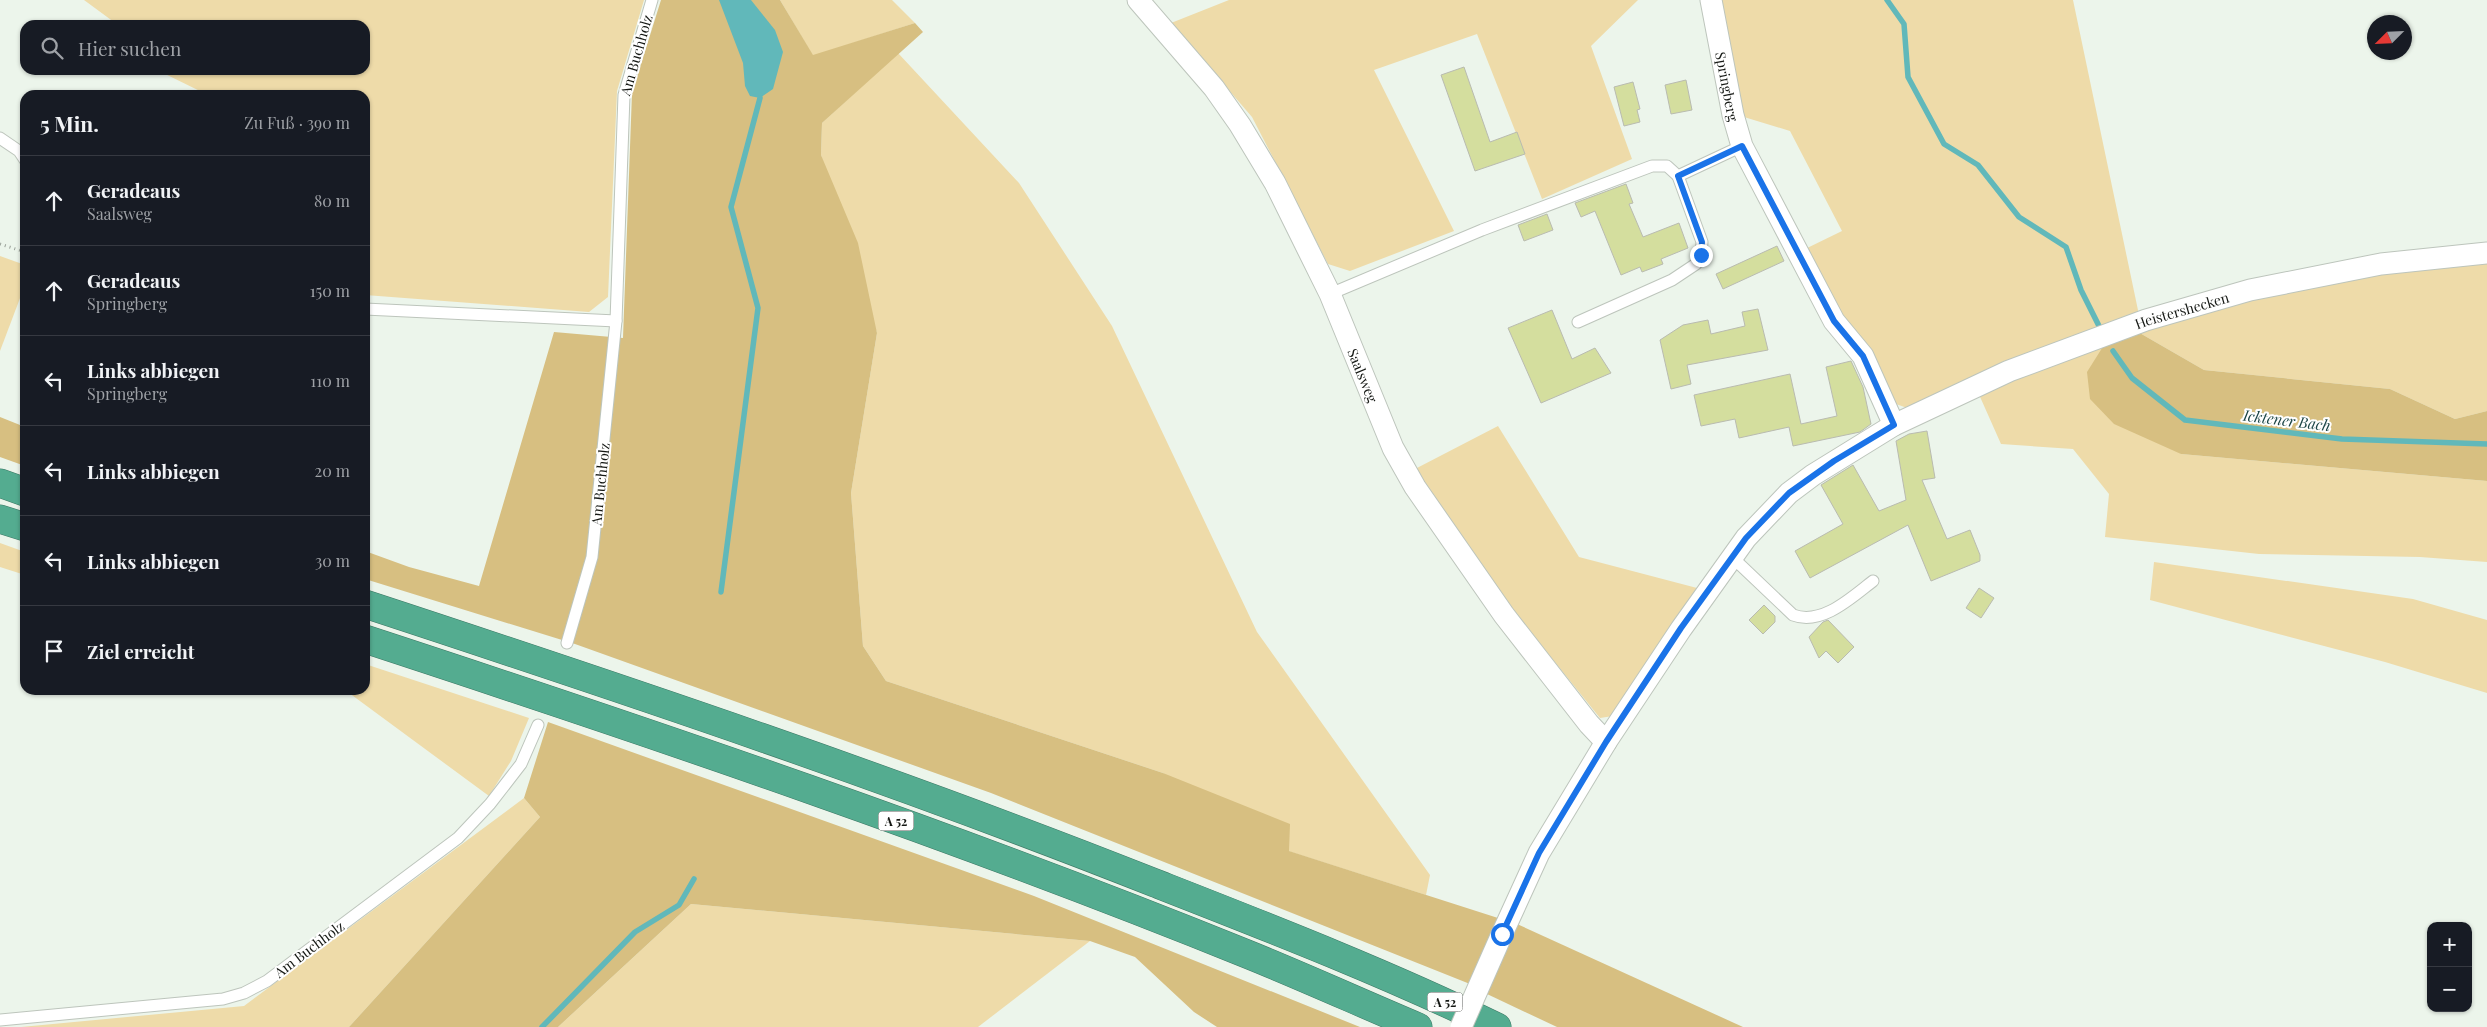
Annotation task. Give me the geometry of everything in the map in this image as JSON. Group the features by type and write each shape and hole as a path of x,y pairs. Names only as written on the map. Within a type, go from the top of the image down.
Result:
{"highway":[{"path":"0,483 20,490"},
{"path":"0,518 20,525"},
{"name":"A 52","path":"370,606 577,674 881,780 1082,854 1270,928 1449,1004 1497,1027"},
{"name":"A 52","path":"370,641 551,700 867,810 1068,884 1248,954 1418,1027"}],"street":[{"name":"Saalsweg","path":"1138,0 1214,88 1240,125 1275,183 1330,294 1392,448 1415,487 1504,615 1588,724 1608,739"},
{"name":"Springberg","path":"1711,0 1732,115 1742,146 1834,321 1863,356 1894,425"},
{"name":"Heistershecken","path":"1894,425 2009,370 2146,320 2231,295 2381,264 2487,253"},
{"path":"1461,1027 1539,853 1608,739 1681,628 1732,557 1746,538 1789,493 1834,461 1894,425"}],"lane":[{"name":"Am Buchholz","path":"567,643 592,557 616,321 624,95 652,0"},
{"path":"0,138 20,152"},
{"path":"1678,176 1742,146"},
{"path":"1330,294 1482,230 1652,166 1667,166 1678,176 1702,242 1701,255 1696,264 1672,280 1578,322"},
{"path":"370,309 616,321"},
{"path":"1732,557 1793,615 1801,618 1815,616 1836,608 1873,582"},
{"name":"Am Buchholz","path":"0,1020 223,999 252,989 267,980 458,838 490,804 521,764 538,725"}],"path":[{"path":"0,244 20,250"}],"shaded area":[{"path":"84,0 644,0 617,91 608,297 589,312 370,295 370,90 198,90 167,75 370,75 370,20 111,20"},
{"path":"661,0 780,0 813,55 915,23 923,32 822,123 821,155 858,243 877,333 851,493 863,646 886,681 1163,773 1290,824 1289,851 1498,918 1470,984 991,793 575,644 370,581 370,553 409,567 479,586 554,332 623,338 632,93"},
{"path":"780,0 892,0 915,23 813,56"},
{"path":"1229,0 1638,0 1591,46 1632,159 1542,199 1477,34 1374,70 1454,231 1350,271 1328,264 1252,117 1171,23"},
{"path":"1720,0 2073,0 2139,315 1910,409 1896,404 1801,251 1842,231 1790,131 1744,117"},
{"path":"898,53 1019,183 1112,326 1257,632 1430,875 1426,895 1288,851 1163,773 886,681 863,646 851,493 877,333 821,155 822,123"},
{"path":"0,256 20,263 20,298 0,351"},
{"path":"2487,262 2487,411 2455,419 2390,389 2204,370 2138,332 2248,300 2384,273"},
{"path":"2138,332 2204,370 2390,389 2455,419 2487,411 2487,481 2181,454 2114,424 2090,399 2087,372 2104,345"},
{"path":"2104,345 2181,454 2487,481 2487,562 2420,557 2259,554 2105,537 2109,494 2073,449 2001,444 1977,390"},
{"path":"0,417 20,425 20,464 0,457"},
{"path":"1498,426 1579,557 1697,588 1613,716 1600,718 1516,614 1415,469"},
{"path":"0,543 20,550 20,573 0,567"},
{"path":"2154,562 2413,599 2487,620 2487,693 2385,662 2150,600"},
{"path":"370,666 529,718 511,761 489,796 352,695 370,695"},
{"path":"548,722 1034,896 1360,1027 1217,1027 1194,1012 1135,957 1090,941 691,904 558,1027 349,1027 540,817 524,798"},
{"path":"524,798 540,817 349,1027 21,1027 244,1006"},
{"path":"691,904 1090,941 978,1027 558,1027"},
{"path":"1517,924 1743,1027 1557,1027 1487,994"}],"water":[{"path":"719,0 751,0 775,30 783,52 773,89 760,98 750,96 745,86 743,63"}],"building":[{"path":"1464,67 1490,142 1517,132 1525,154 1475,171 1441,75"},
{"path":"1686,80 1692,110 1671,114 1665,85"},
{"path":"1633,82 1640,109 1637,110 1640,122 1624,126 1614,87"},
{"path":"1626,184 1633,203 1629,204 1643,237 1679,223 1688,248 1661,259 1663,264 1642,272 1640,267 1621,275 1595,211 1581,217 1575,203"},
{"path":"1547,214 1553,230 1524,241 1518,225"},
{"path":"1777,246 1784,261 1723,289 1716,274"},
{"path":"1758,309 1768,350 1687,365 1691,384 1671,389 1660,340 1683,325 1708,320 1711,334 1745,326 1742,312"},
{"path":"1552,310 1572,359 1595,348 1611,373 1541,403 1508,328"},
{"path":"1851,361 1863,387 1871,424 1860,432 1793,446 1789,427 1739,438 1735,419 1701,426 1694,395 1790,374 1801,424 1837,416 1826,367"},
{"path":"1927,431 1935,478 1922,480 1947,539 1970,530 1980,555 1980,561 1931,581 1908,525 1810,578 1795,551 1843,524 1821,485 1853,465 1879,511 1906,500 1896,441 1909,434"},
{"path":"1979,588 1994,598 1981,618 1966,608"},
{"path":"1764,605 1775,616 1775,622 1763,634 1749,620"},
{"path":"1828,620 1854,647 1838,663 1826,651 1819,658 1809,637 1823,622"}],"waterway":[{"name":"Icktener Bach","path":"1887,0 1904,24 1908,77 1944,144 1978,165 2019,217 2066,247 2081,290 2100,328"},
{"path":"721,592 758,308 731,207 760,98"},
{"name":"Icktener Bach","path":"2113,351 2132,378 2185,420 2342,439 2487,444"},
{"path":"542,1027 635,932 679,905 694,879"}],"route":[{"path":"1502,934 1539,853 1606,742 1681,628 1746,538 1789,493 1834,461 1894,425 1877,383 1863,356 1834,321 1742,146 1678,176 1702,242 1701,255"}]}
